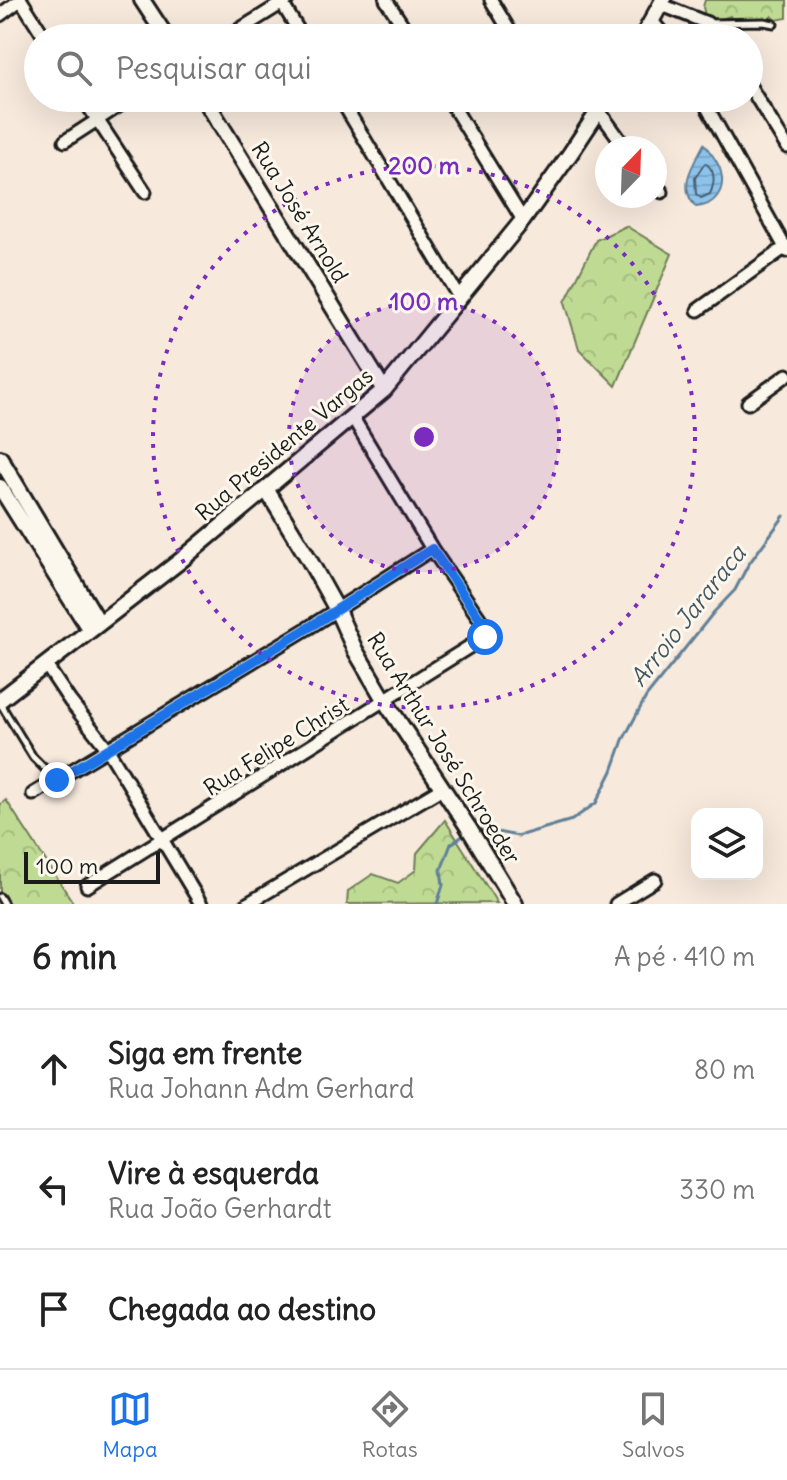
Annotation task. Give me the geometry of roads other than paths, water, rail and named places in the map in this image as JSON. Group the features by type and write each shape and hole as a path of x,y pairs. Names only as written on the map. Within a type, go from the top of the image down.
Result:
{"street":[{"path":"0,15 21,0 36,24"},
{"path":"142,0 158,24"},
{"path":"386,0 402,24"},
{"path":"491,0 506,24"},
{"path":"248,24 283,1 295,24"},
{"path":"650,24 662,2 707,23"},
{"path":"763,108 787,147"},
{"path":"92,112 145,192"},
{"path":"65,141 109,112"},
{"name":"Rua José Arnold","path":"213,112 384,390"},
{"path":"348,112 460,299"},
{"path":"457,112 523,220"},
{"name":"Rua Presidente Vargas","path":"0,701 266,489 384,390 523,220 598,112"},
{"path":"600,112 617,136"},
{"path":"698,310 786,248 710,112"},
{"path":"748,403 787,375"},
{"path":"33,794 308,628 432,549 353,418"},
{"path":"0,458 94,627"},
{"path":"0,487 94,627"},
{"name":"Rua Arthur José Schroeder","path":"266,489 336,608 355,650 385,701 515,904"},
{"name":"Rua Felipe Christ","path":"87,886 485,637 487,631 482,622 432,549"},
{"path":"46,665 107,748 201,904"},
{"path":"247,904 441,789"},
{"path":"616,904 636,899 655,880"}],"lane":[{"path":"707,23 774,24"},
{"path":"0,701 33,757 57,780"},
{"path":"0,897 4,904"}],"water":[{"path":"704,144 720,168 722,185 713,200 696,207 690,199 687,183"}],"waterway":[{"name":"Arroio Jararaca","path":"478,831 518,836 572,820 596,803 623,740 646,697 735,590 748,565 784,516"},
{"name":"Arroio Jararaca","path":"437,904 443,885 441,870 451,844 467,833"}]}
